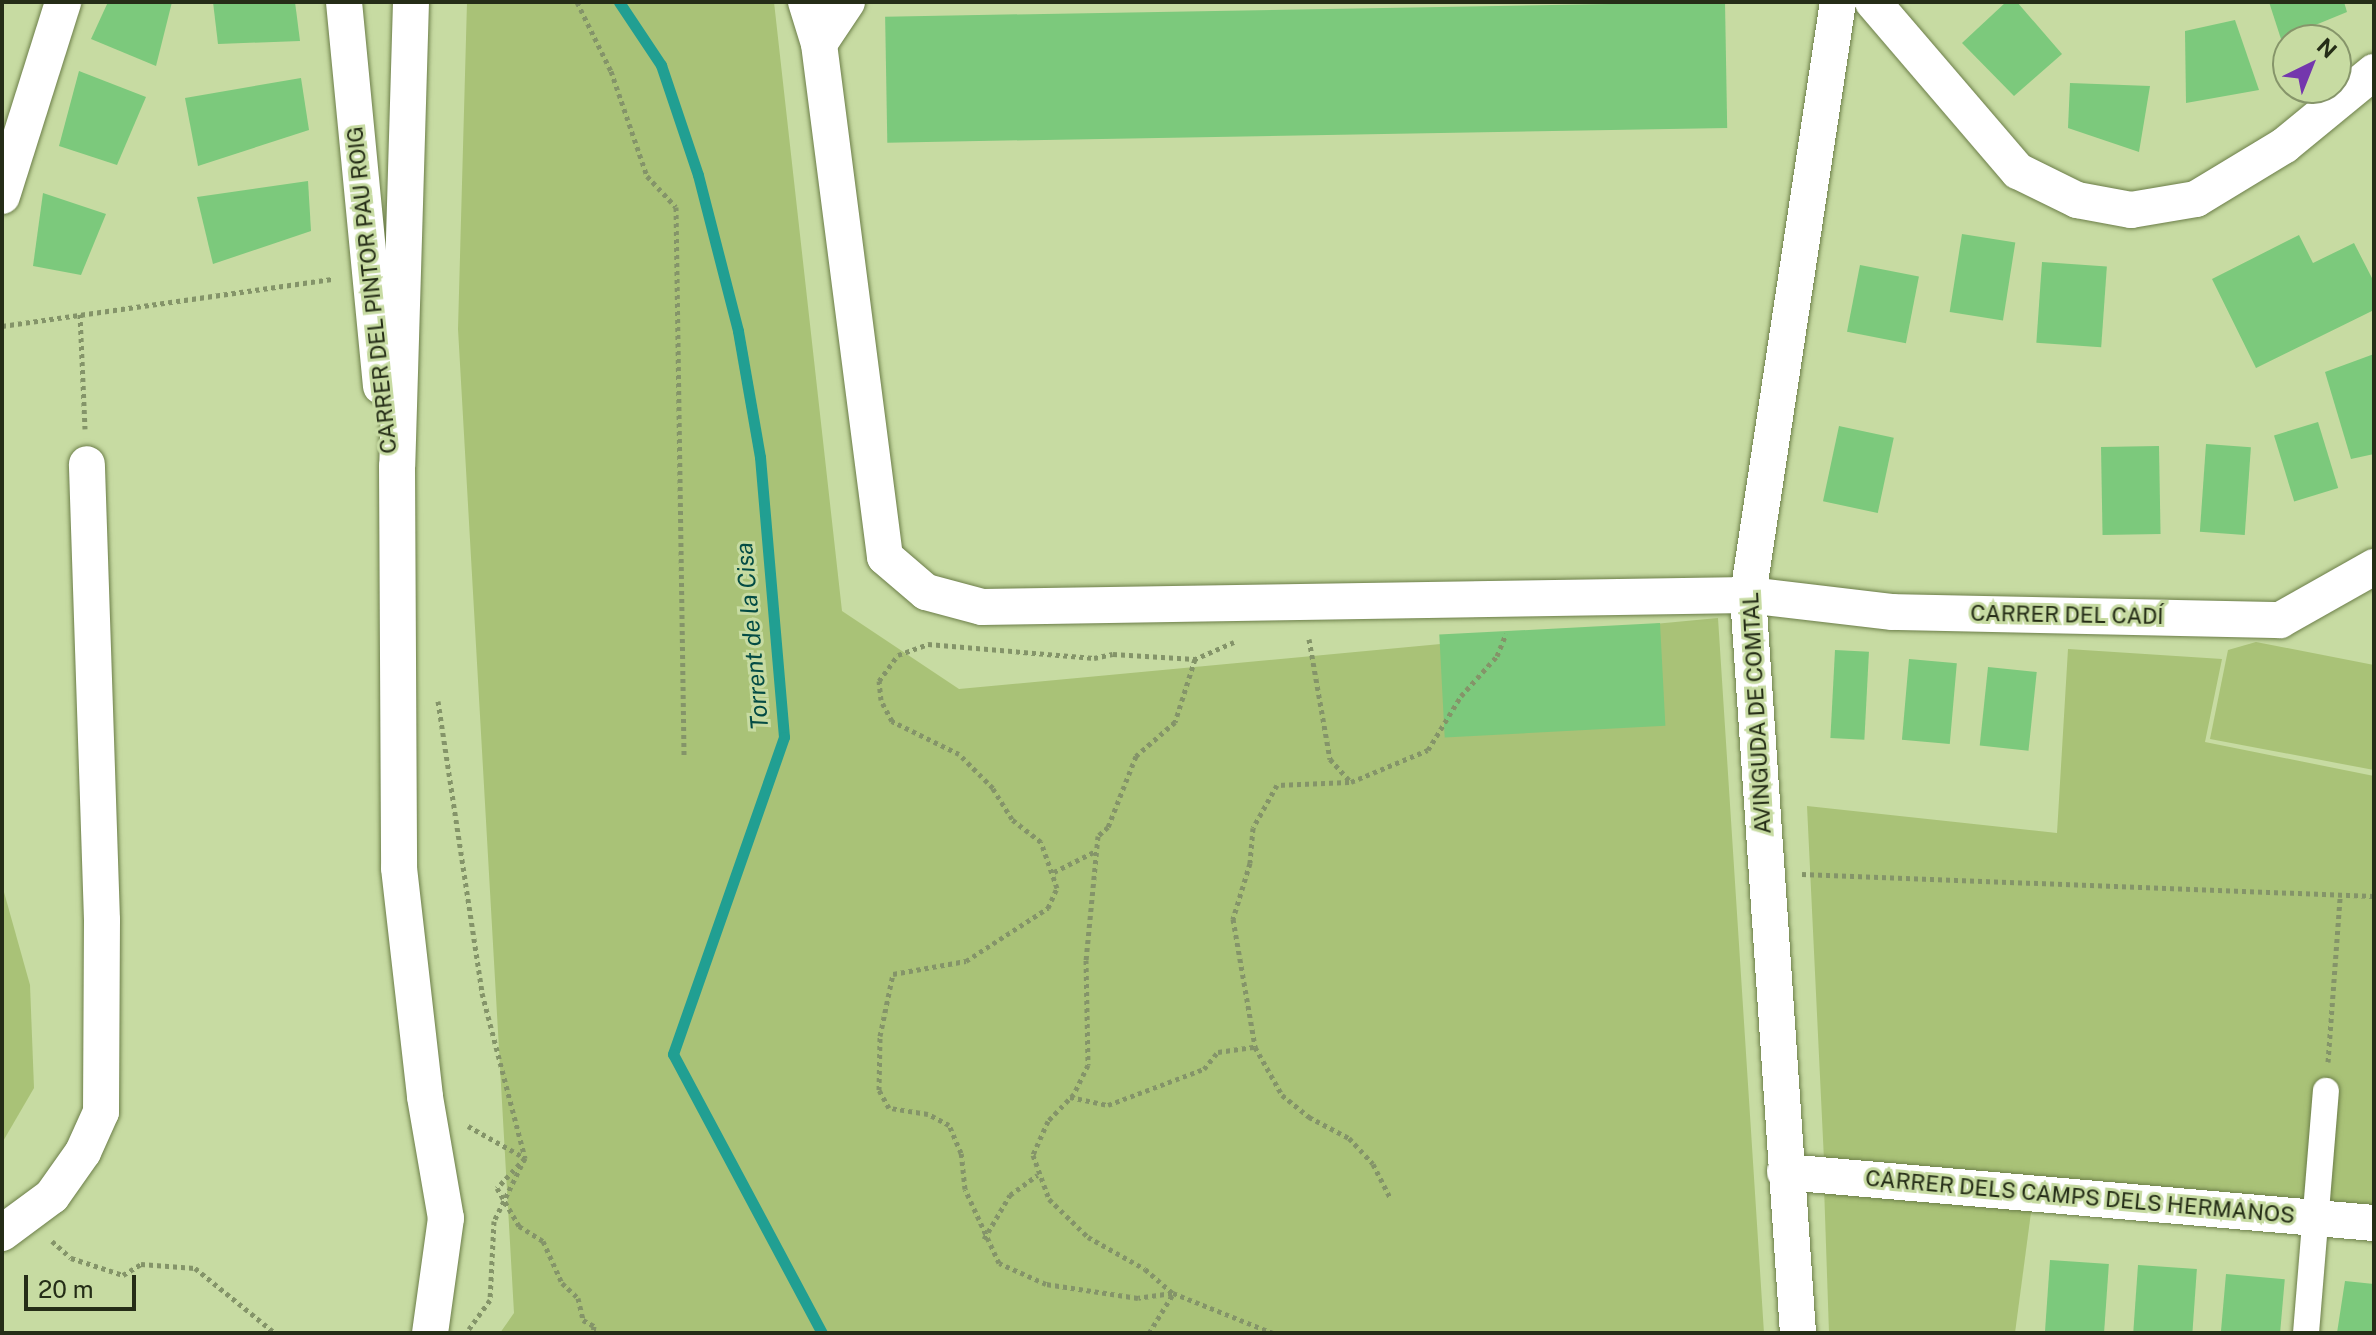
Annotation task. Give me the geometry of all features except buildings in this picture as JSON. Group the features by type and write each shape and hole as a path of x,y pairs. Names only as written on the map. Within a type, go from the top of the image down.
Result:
{"street":[{"path":"2,196 63,2"},
{"name":"CARRER DEL PINTOR PAU ROIG","path":"344,2 399,579"},
{"path":"411,2 397,466 399,868 425,1097 446,1218 430,1333"},
{"name":"CARRER DEL CADÍ","path":"806,2 819,44 885,557 926,592 982,607 1748,595 1893,612 2280,620 2374,567"},
{"path":"819,44 847,2"},
{"name":"AVINGUDA DE COMTAL","path":"1798,1333 1748,595 1838,2"},
{"path":"1873,2 2018,171 2077,200 2131,210 2196,199 2285,145 2374,72"},
{"path":"8,1229 52,1196 101,1112 102,920 87,464"},
{"path":"2306,1333 2326,1091"},
{"name":"CARRER DELS CAMPS DELS HERMANOS","path":"1785,1172 2374,1223"}],"path":[{"path":"577,2 611,71 647,176 676,207 684,755"},
{"path":"2,326 370,274"},
{"path":"80,314 87,464"},
{"path":"1309,625 1308,654 1330,759 1351,782"},
{"path":"1390,1198 1373,1164 1349,1138 1309,1117 1282,1095 1255,1047 1233,919 1250,863 1253,828 1277,785 1351,782 1428,750 1461,696 1497,656 1508,630"},
{"path":"1173,1293 1138,1298 1046,1284 999,1263 984,1239 949,1125 928,1114 889,1108 879,1090 885,1007 893,974 966,961 1048,908 1057,888 1054,872 1041,842 1012,819 993,788 959,754 892,721 881,700 879,681 898,655 928,644 1094,658 1113,654 1195,659 1241,639"},
{"path":"1195,659 1175,722 1136,756 1095,852 1085,983 1088,1065 1070,1097 1048,1121 1033,1155 1049,1199 1088,1237 1145,1269 1173,1293 1273,1333"},
{"path":"436,691 482,993 525,1158 494,1221 490,1300 466,1333"},
{"path":"1054,872 1095,852"},
{"path":"1785,874 2374,896"},
{"path":"2326,1091 2340,897"},
{"path":"1070,1097 1108,1105 1204,1069 1218,1052 1255,1047"},
{"path":"462,1123 525,1158"},
{"path":"525,1158 497,1188 519,1226 543,1241 562,1283 578,1298 583,1320 594,1326 593,1333"},
{"path":"984,1239 1010,1195 1038,1175"},
{"path":"8,1229 42,1232 71,1258 123,1275 141,1264 195,1268 275,1333"},
{"path":"1149,1333 1173,1293"}],"green space":[{"path":"467,2 774,2 842,611 959,689 1718,618 1764,1333 500,1333 514,1313 458,329"},
{"path":"2256,642 2374,665 2374,770 2210,739 2228,650"},
{"path":"2068,649 2222,659 2205,742 2374,776 2374,1206 1824,1160 1807,806 2057,833"},
{"path":"2,885 30,985 34,1088 2,1143"},
{"path":"1824,1186 2032,1205 2015,1333 1829,1333"}],"waterway":[{"name":"Torrent de la Cisa","path":"619,2 661,65 698,175 738,331 760,457 784,737 673,1054 822,1333"}]}
